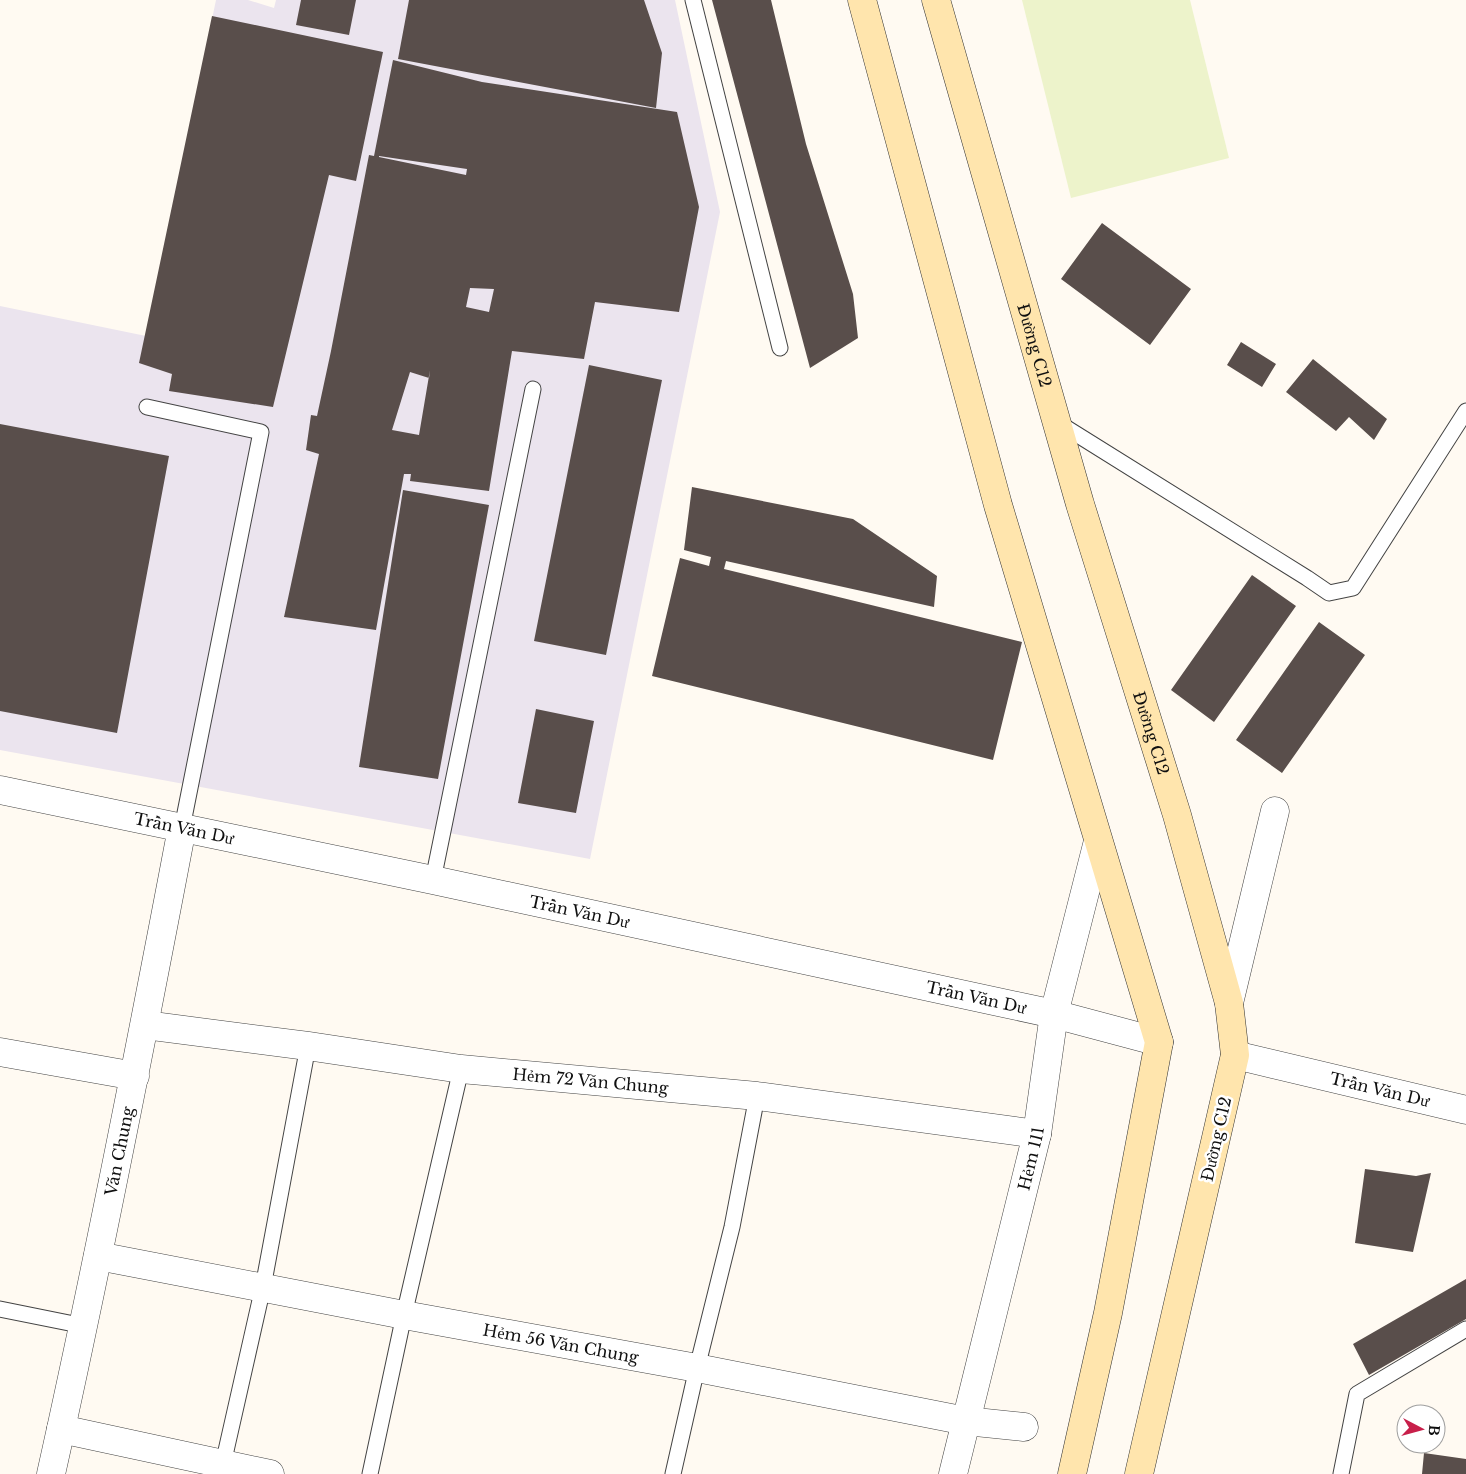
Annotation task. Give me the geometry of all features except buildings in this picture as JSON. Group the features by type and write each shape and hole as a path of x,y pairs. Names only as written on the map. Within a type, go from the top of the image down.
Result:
{"main road":[{"path":"862,0 998,506 1159,1042 1108,1313 1072,1474"},
{"name":"Đường C12","path":"936,0 1056,421 1177,815 1229,1002 1235,1055 1139,1474"}],"street":[{"name":"Trần Văn Dư","path":"0,790 433,880 1054,1014 1159,1042"},
{"path":"1229,1002 1276,811"},
{"name":"Văn Chung","path":"51,1474 84,1326 135,1076 182,828"},
{"name":"Hẻm 111","path":"953,1474 1037,1134 1054,1014 1098,841"},
{"name":"Hẻm 72 Văn Chung","path":"145,1025 308,1046 461,1069 757,1096 1037,1134"},
{"path":"0,1052 135,1076"},
{"name":"Trần Văn Dư","path":"1235,1055 1466,1110"},
{"name":"Hẻm 56 Văn Chung","path":"98,1256 263,1286 404,1315 697,1368 966,1421 1024,1427"},
{"path":"61,1429 270,1474"}],"lane":[{"path":"693,0 780,348"},
{"path":"433,880 533,389"},
{"path":"147,407 261,432 182,828"},
{"path":"1056,421 1329,593 1353,588 1466,411"},
{"path":"223,1464 263,1286 308,1046"},
{"path":"370,1474 404,1315 461,1069"},
{"path":"673,1474 732,1227 757,1096"},
{"path":"0,1309 84,1326"},
{"path":"1341,1474 1357,1394 1466,1329"}],"shaded area":[{"path":"216,0 248,0 274,8 276,0 675,0 720,212 590,859 0,750 0,306 146,336"}],"green space":[{"path":"1022,0 1190,0 1229,158 1071,198"}]}
